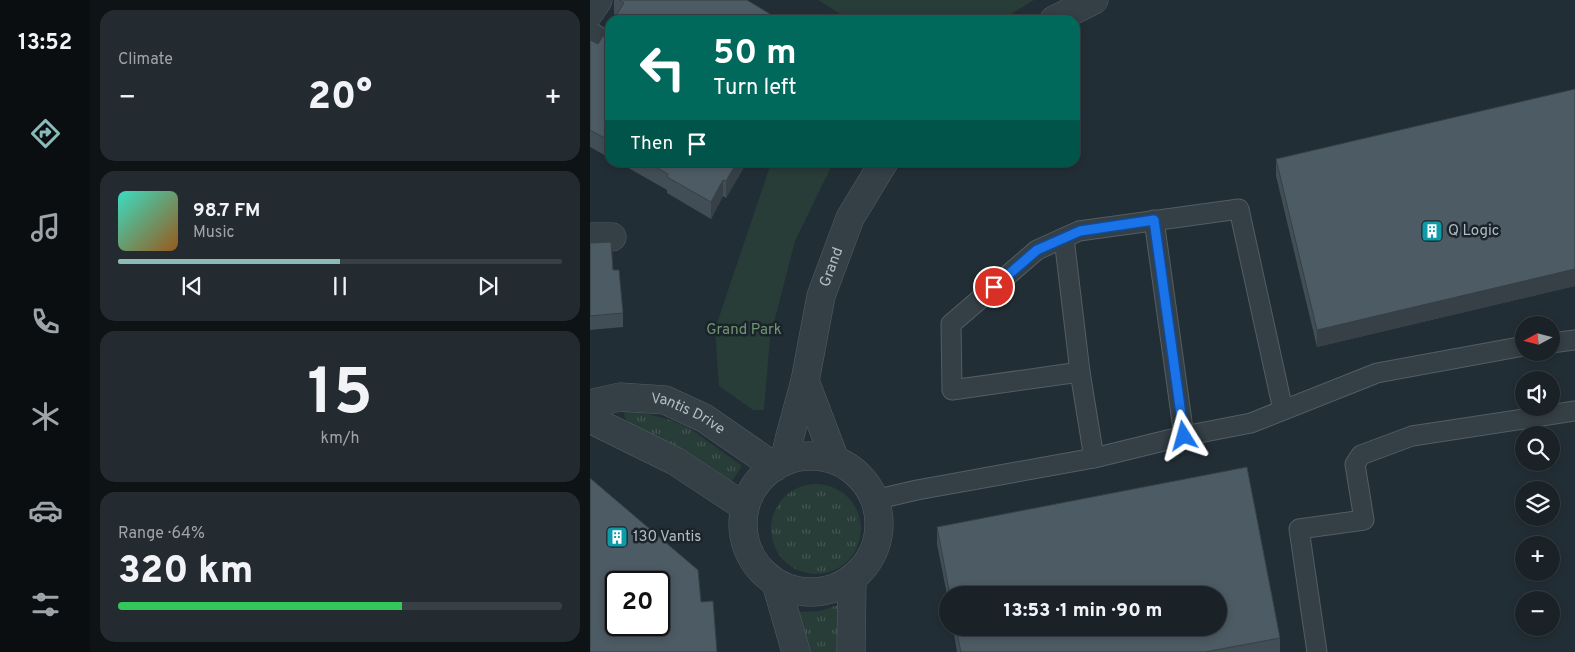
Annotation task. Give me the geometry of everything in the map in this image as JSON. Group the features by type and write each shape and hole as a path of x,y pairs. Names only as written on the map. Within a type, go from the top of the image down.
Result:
{"street":[{"path":"590,12 598,0"},
{"path":"1064,15 1094,0"},
{"name":"Grand","path":"780,464 805,381 820,296 850,218 881,167"},
{"path":"805,381 835,460"},
{"name":"Vantis Drive","path":"590,404 620,397 665,400 704,418 780,464"},
{"path":"590,419 675,460 745,507"},
{"path":"815,457 835,460 852,470 865,483 874,500 879,521 876,544 867,564 852,580 834,589 814,593 794,591 776,583 759,569 748,550 743,529 745,507 752,490 762,477 780,464 795,458 815,457"},
{"path":"851,652 852,580"},
{"path":"776,583 796,652"}],"lane":[{"path":"590,31 605,41"},
{"path":"1080,372 952,390 951,324 1037,250 1080,231 1239,208 1283,410"},
{"path":"1154,220 1184,436"},
{"path":"1064,238 1080,372 1094,458"},
{"path":"1560,342 1575,340"},
{"path":"874,500 917,490 1094,458 1184,436 1251,423 1377,372 1515,348"},
{"path":"1316,652 1299,529 1364,520 1355,464 1361,455 1412,436 1575,411"}],"green space":[{"path":"818,0 1034,0 1009,15 842,15"},
{"name":"Grand Park","path":"770,167 831,167 795,241 770,338 764,410 753,410 719,386 715,329"},
{"path":"629,409 688,427 742,466 728,487 630,424 625,418 624,412"},
{"path":"807,484 825,484 841,491 854,504 861,520 861,538 854,554 841,567 825,574 807,574 791,567 778,554 771,538 771,520 778,504 791,491"},
{"path":"841,606 841,652 810,652 798,619 800,612 820,611"}],"building":[{"path":"619,0 747,0 772,15 616,15 624,3"},
{"path":"603,36 605,37 605,138 590,130 590,40 598,44"},
{"name":"Q Logic","path":"1575,89 1575,269 1317,330 1276,159"},
{"path":"656,167 734,167 726,181 723,180 711,202 667,177 668,174"},
{"path":"590,241 591,243 611,242 613,270 619,270 623,313 590,316"},
{"path":"1247,467 1280,638 1205,652 961,652 958,636 1227,636 1227,586 948,586 937,527"},
{"name":"130 Vantis","path":"590,478 698,570 701,602 713,601 717,652 590,652"}],"place":[{"name":"Q Logic","path":"1432,231"},
{"name":"130 Vantis","path":"617,537"}],"route":[{"path":"994,287 1037,250 1080,231 1154,220 1184,436"}]}
